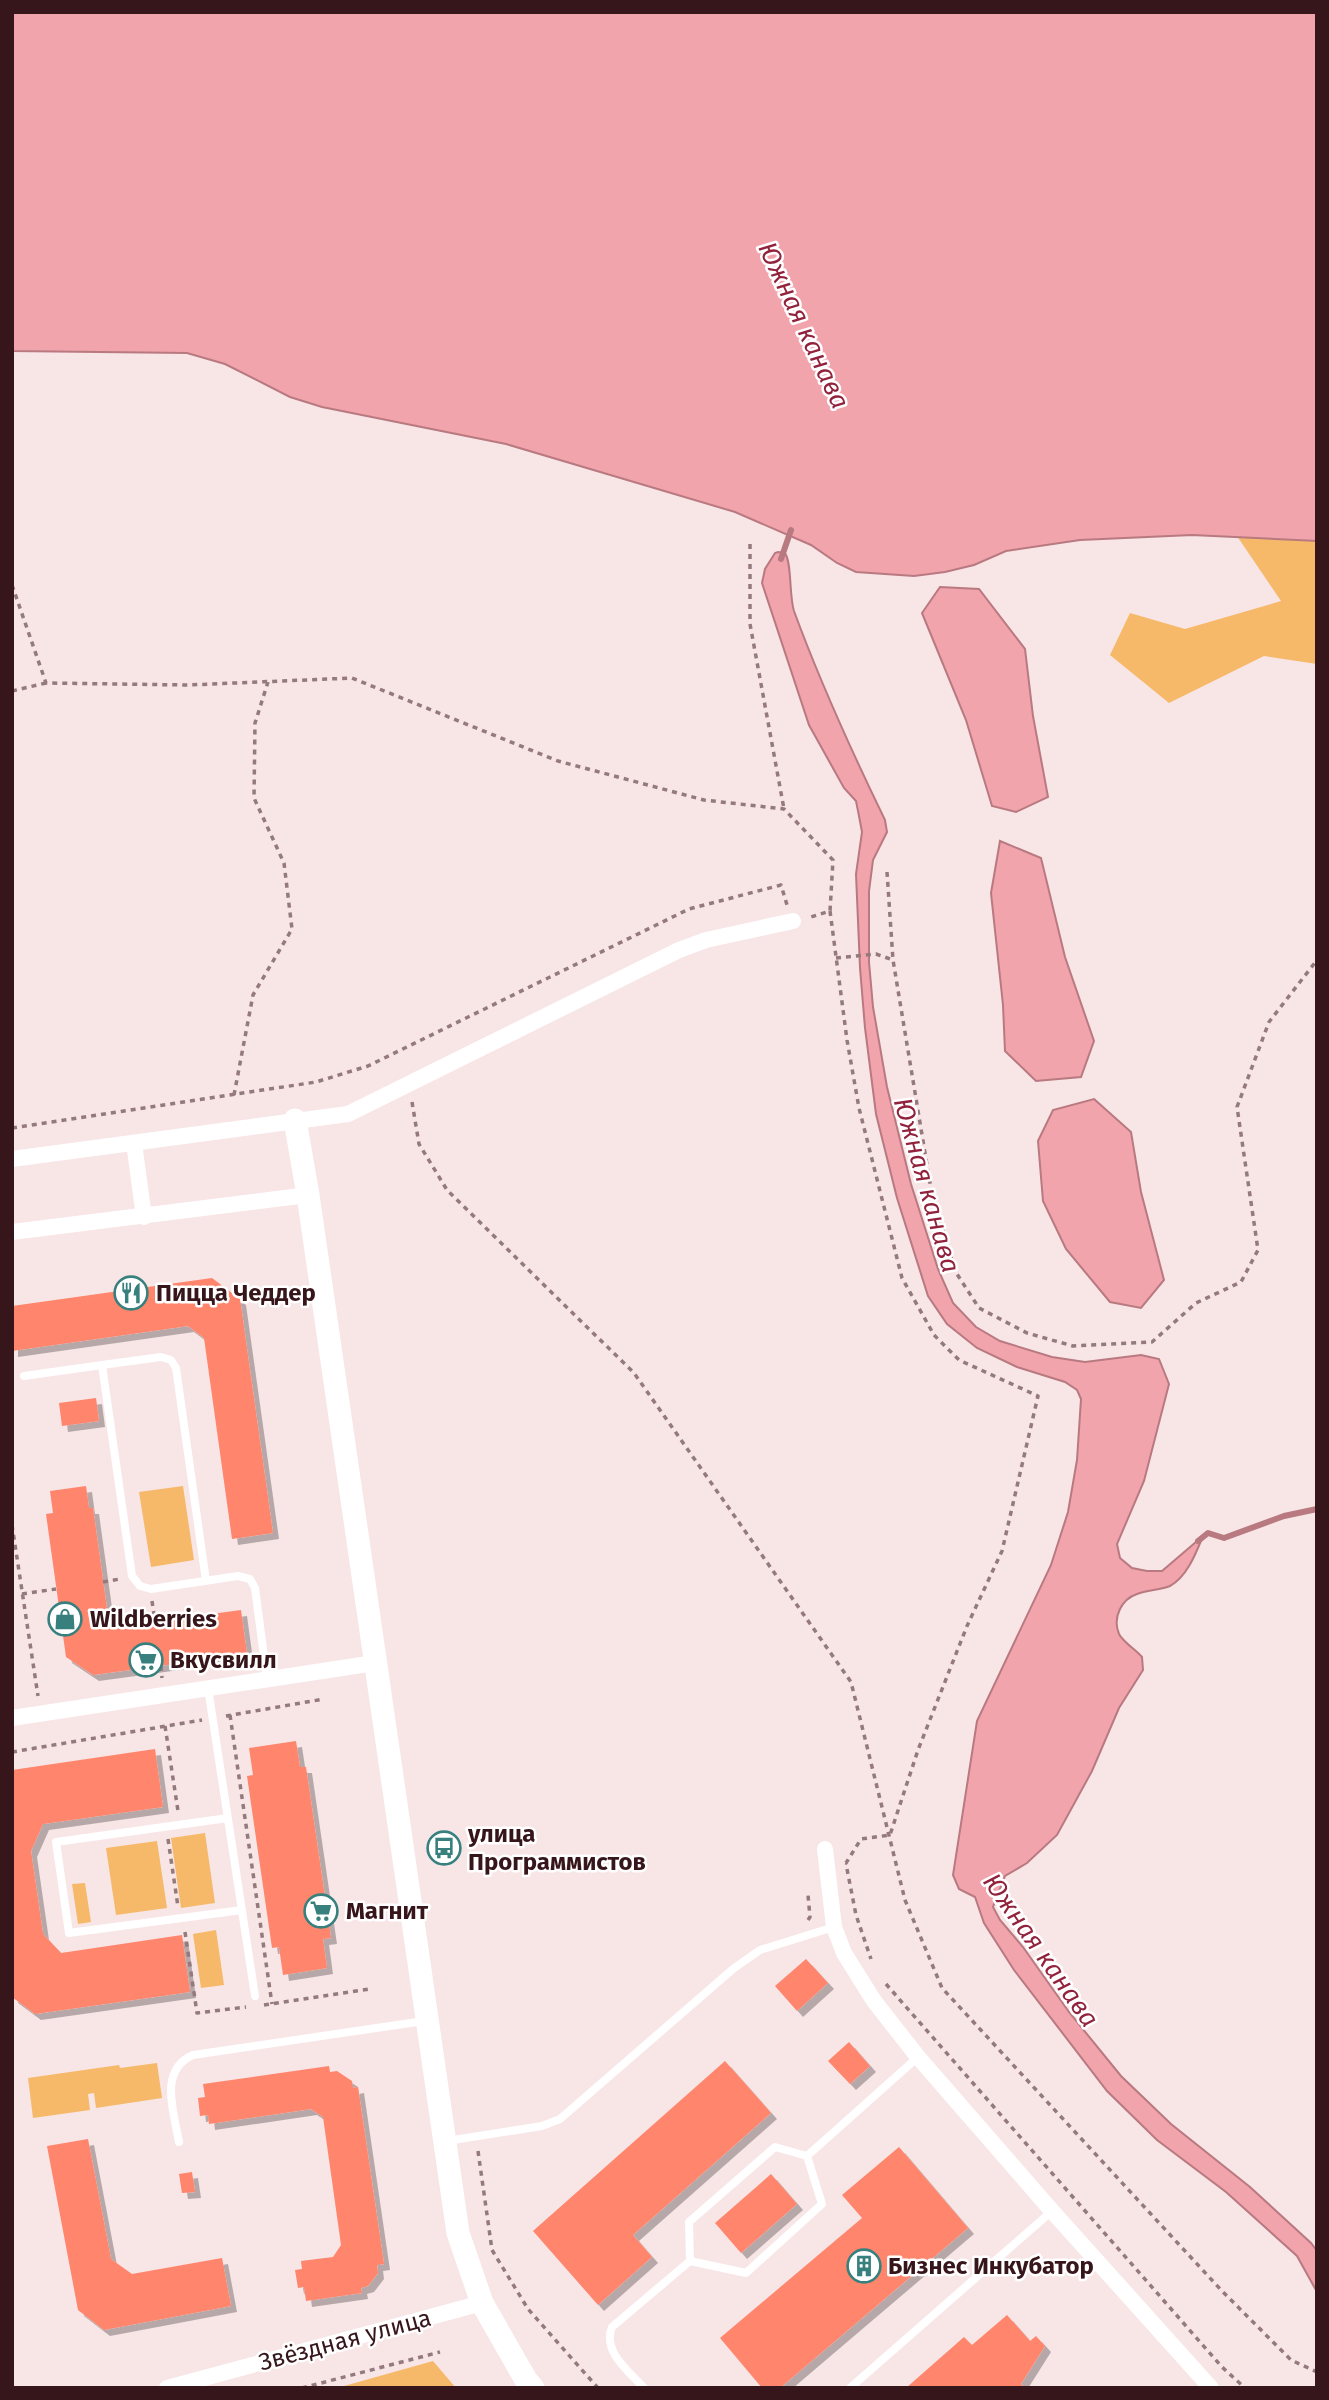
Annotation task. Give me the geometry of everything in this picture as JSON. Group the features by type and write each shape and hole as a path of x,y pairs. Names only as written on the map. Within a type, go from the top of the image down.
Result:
{"street":[{"path":"12,1159 348,1114 679,950 706,940 793,921"},
{"path":"295,1120 458,2233 482,2303 533,2388"},
{"path":"134,1143 144,1217"},
{"path":"12,1232 308,1195"},
{"path":"12,1718 375,1663"},
{"path":"825,1849 834,1927 844,1953 874,2001 918,2057 1052,2211 1211,2388"},
{"name":"Звёздная улица","path":"167,2388 482,2303"}],"lane":[{"path":"24,1376 161,1357 171,1360 176,1368 206,1581"},
{"path":"102,1365 132,1576 140,1586 150,1588 238,1576 250,1579 255,1588 267,1679"},
{"path":"208,1688 255,1996"},
{"path":"228,1818 56,1842 69,1933 242,1910"},
{"path":"443,2141 542,2126 560,2119 733,1969 760,1950 834,1927"},
{"path":"179,2142 171,2076 184,2058 427,2021"},
{"path":"807,2155 918,2057"},
{"path":"690,2261 689,2222 775,2147 807,2155"},
{"path":"690,2261 746,2273 822,2204 807,2155"},
{"path":"850,2388 1052,2211"},
{"path":"644,2388 610,2348 608,2336 612,2327 690,2261"}],"path":[{"path":"750,544 750,624 784,809 833,860 830,911 846,1040 859,1108 902,1278 934,1335 959,1360 1038,1396 1002,1551 967,1626 918,1750 890,1835"},
{"path":"12,585 46,683"},
{"path":"12,691 46,683 188,685 352,678 558,761 704,800 784,809"},
{"path":"234,1095 253,995 292,929 284,863 254,798 255,723 268,682"},
{"path":"887,872 894,960 931,1189 955,1271 979,1308 1027,1333 1073,1346 1152,1342 1196,1303 1241,1282 1258,1250 1237,1107 1269,1022 1317,960"},
{"path":"12,1128 316,1082 368,1066 689,909 781,886 793,921 830,911"},
{"path":"836,958 876,954 894,960"},
{"path":"410,1084 419,1144 447,1190 634,1373 851,1682 905,1900 942,1988 1222,2291 1291,2360 1317,2372"},
{"path":"12,1525 40,1714"},
{"path":"150,1588 155,1621"},
{"path":"22,1594 56,1589"},
{"path":"12,1752 324,1699"},
{"path":"230,1715 272,2004"},
{"path":"165,1726 178,1813"},
{"path":"167,1833 197,2013 247,2007"},
{"path":"875,1966 861,1933 846,1863 861,1839 890,1835"},
{"path":"825,1849 846,1863"},
{"path":"807,1922 810,1917 808,1895 850,1887"},
{"path":"880,1975 1222,2367 1245,2388"},
{"path":"260,2005 369,1989"},
{"path":"477,2137 492,2250 528,2309 597,2388"},
{"path":"302,2388 440,2353"}],"shaded area":[{"path":"1237,536 1317,541 1317,664 1264,656 1169,703 1110,655 1130,613 1185,629 1281,601"},
{"path":"183,1486 194,1560 151,1567 139,1492"},
{"path":"205,1833 215,1903 181,1908 171,1838"},
{"path":"157,1841 167,1908 116,1915 106,1848"},
{"path":"85,1883 91,1922 78,1924 72,1884"},
{"path":"216,1930 224,1985 201,1988 193,1934"},
{"path":"157,2063 162,2098 96,2108 94,2093 88,2094 90,2110 33,2118 28,2078 119,2065 120,2068"},
{"path":"433,2361 456,2388 337,2388"}],"water":[{"path":"12,12 1317,12 1317,541 1192,535 1080,540 1006,551 974,565 945,572 914,576 856,572 811,545 735,512 506,444 322,407 290,397 225,364 187,353 12,351"},
{"path":"778,552 785,553 787,558 794,611 815,664 885,820 887,832 873,860 869,891 869,962 873,1007 887,1087 911,1184 938,1269 953,1303 976,1327 1000,1341 1052,1357 1085,1362 1141,1355 1159,1359 1169,1384 1144,1481 1117,1544 1120,1558 1132,1568 1162,1571 1203,1536 1190,1564 1176,1582 1132,1596 1123,1604 1118,1615 1117,1628 1123,1640 1142,1657 1143,1670 1119,1708 1092,1771 1057,1835 1027,1863 1005,1876 993,1907 1069,2012 1121,2076 1171,2124 1250,2187 1311,2243 1317,2251 1317,2292 1297,2256 1226,2192 1157,2140 1107,2091 1014,1970 984,1923 975,1897 959,1889 953,1875 977,1721 1051,1565 1068,1512 1077,1460 1081,1399 1077,1390 1065,1382 1017,1367 977,1348 947,1324 928,1296 897,1198 876,1114 860,968 856,874 862,832 856,801 844,788 809,725 762,583 765,569"},
{"path":"940,587 979,589 1025,649 1033,716 1048,797 1016,812 992,806 966,720 922,613"},
{"path":"1000,841 1041,858 1065,957 1094,1041 1081,1077 1036,1081 1005,1051 991,893"},
{"path":"1094,1099 1131,1132 1141,1192 1164,1280 1141,1308 1110,1302 1066,1249 1043,1201 1038,1141 1053,1110"}],"building":[{"path":"212,1278 240,1299 273,1533 232,1539 204,1338 188,1326 12,1351 12,1306"},
{"path":"96,1398 99,1421 62,1426 59,1403"},
{"path":"86,1486 89,1508 93,1508 108,1616 123,1626 241,1610 247,1654 93,1675 66,1657 46,1514 53,1513 50,1491"},
{"path":"296,1741 300,1767 306,1767 331,1938 323,1939 327,1968 283,1975 279,1947 272,1948 247,1776 253,1775 249,1748"},
{"path":"155,1749 163,1807 43,1824 31,1851 43,1934 61,1953 182,1935 190,1992 35,2014 12,1997 12,1770"},
{"path":"806,1959 828,1983 797,2011 775,1986"},
{"path":"849,2042 870,2066 850,2084 828,2061"},
{"path":"725,2061 771,2113 633,2235 652,2257 598,2305 533,2231"},
{"path":"329,2066 330,2072 337,2071 352,2081 353,2088 358,2087 384,2264 377,2265 378,2273 368,2286 361,2288 362,2293 306,2301 304,2287 298,2288 295,2270 302,2269 301,2261 333,2257 341,2245 323,2117 311,2109 209,2124 208,2115 200,2116 198,2098 205,2097 203,2084"},
{"path":"88,2139 111,2259 132,2274 222,2258 231,2306 104,2330 78,2310 47,2146"},
{"name":"Бизнес Инкубатор","path":"899,2147 968,2228 780,2388 762,2388 720,2338 862,2218 842,2195"},
{"path":"192,2172 195,2192 182,2193 179,2174"},
{"path":"771,2174 797,2204 741,2253 715,2223"},
{"path":"1007,2315 1030,2341 1036,2336 1045,2346 1021,2384 1024,2388 906,2388 964,2337 972,2345"}],"waterway":[{"name":"Южная канава","path":"781,559 791,530"},
{"path":"1198,1541 1208,1533 1224,1538 1284,1516 1317,1509"}],"place":[{"name":"Пицца Чеддер","path":"131,1293"},
{"name":"Wildberries","path":"65,1619"},
{"name":"Вкусвилл","path":"146,1660"},
{"name":"улица Программистов","path":"444,1848"},
{"name":"Магнит","path":"321,1911"},
{"name":"Бизнес Инкубатор","path":"864,2266"}]}
